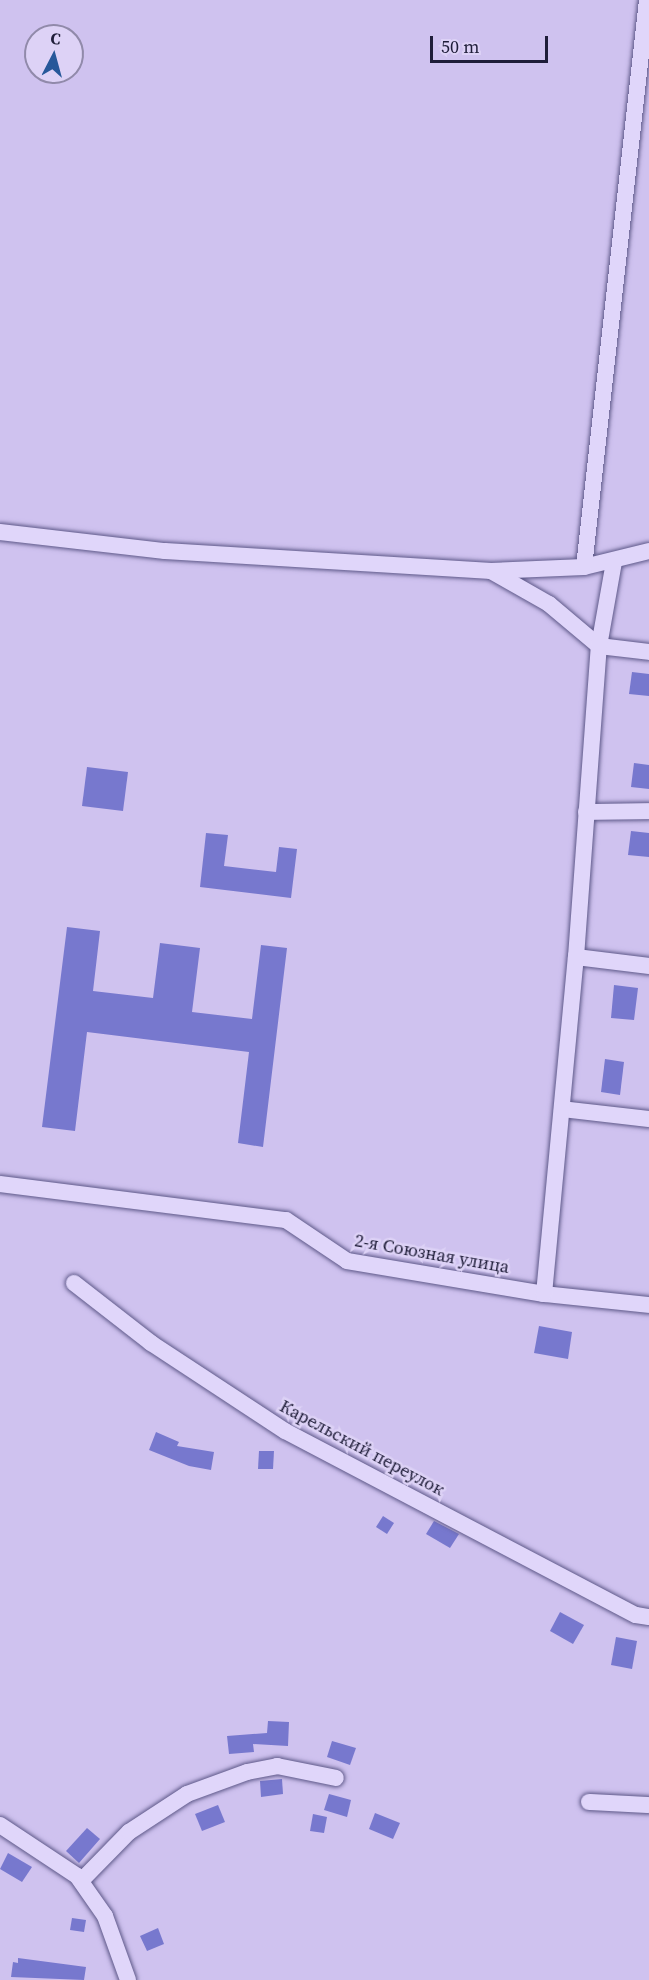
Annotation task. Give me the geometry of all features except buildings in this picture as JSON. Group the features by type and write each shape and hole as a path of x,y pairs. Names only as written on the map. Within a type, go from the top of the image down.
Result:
{"street":[{"path":"584,567 647,0"},
{"path":"0,532 165,551 491,571 584,567 614,562 649,551"},
{"path":"544,1294 576,957 599,646 614,562"},
{"path":"491,571 549,604 599,646 649,652"},
{"path":"586,812 649,811"},
{"path":"576,957 649,966"},
{"path":"562,1109 649,1119"},
{"name":"2-я Союзная улица","path":"2,1185 286,1220 347,1261 544,1294 649,1305"},
{"name":"Карельский переулок","path":"74,1283 152,1343 285,1431 636,1615 649,1617"},
{"path":"81,1881 129,1832 187,1794 247,1772 278,1766 336,1778"},
{"path":"589,1802 649,1805"},
{"path":"0,1825 81,1881 105,1916 128,1980"}]}
